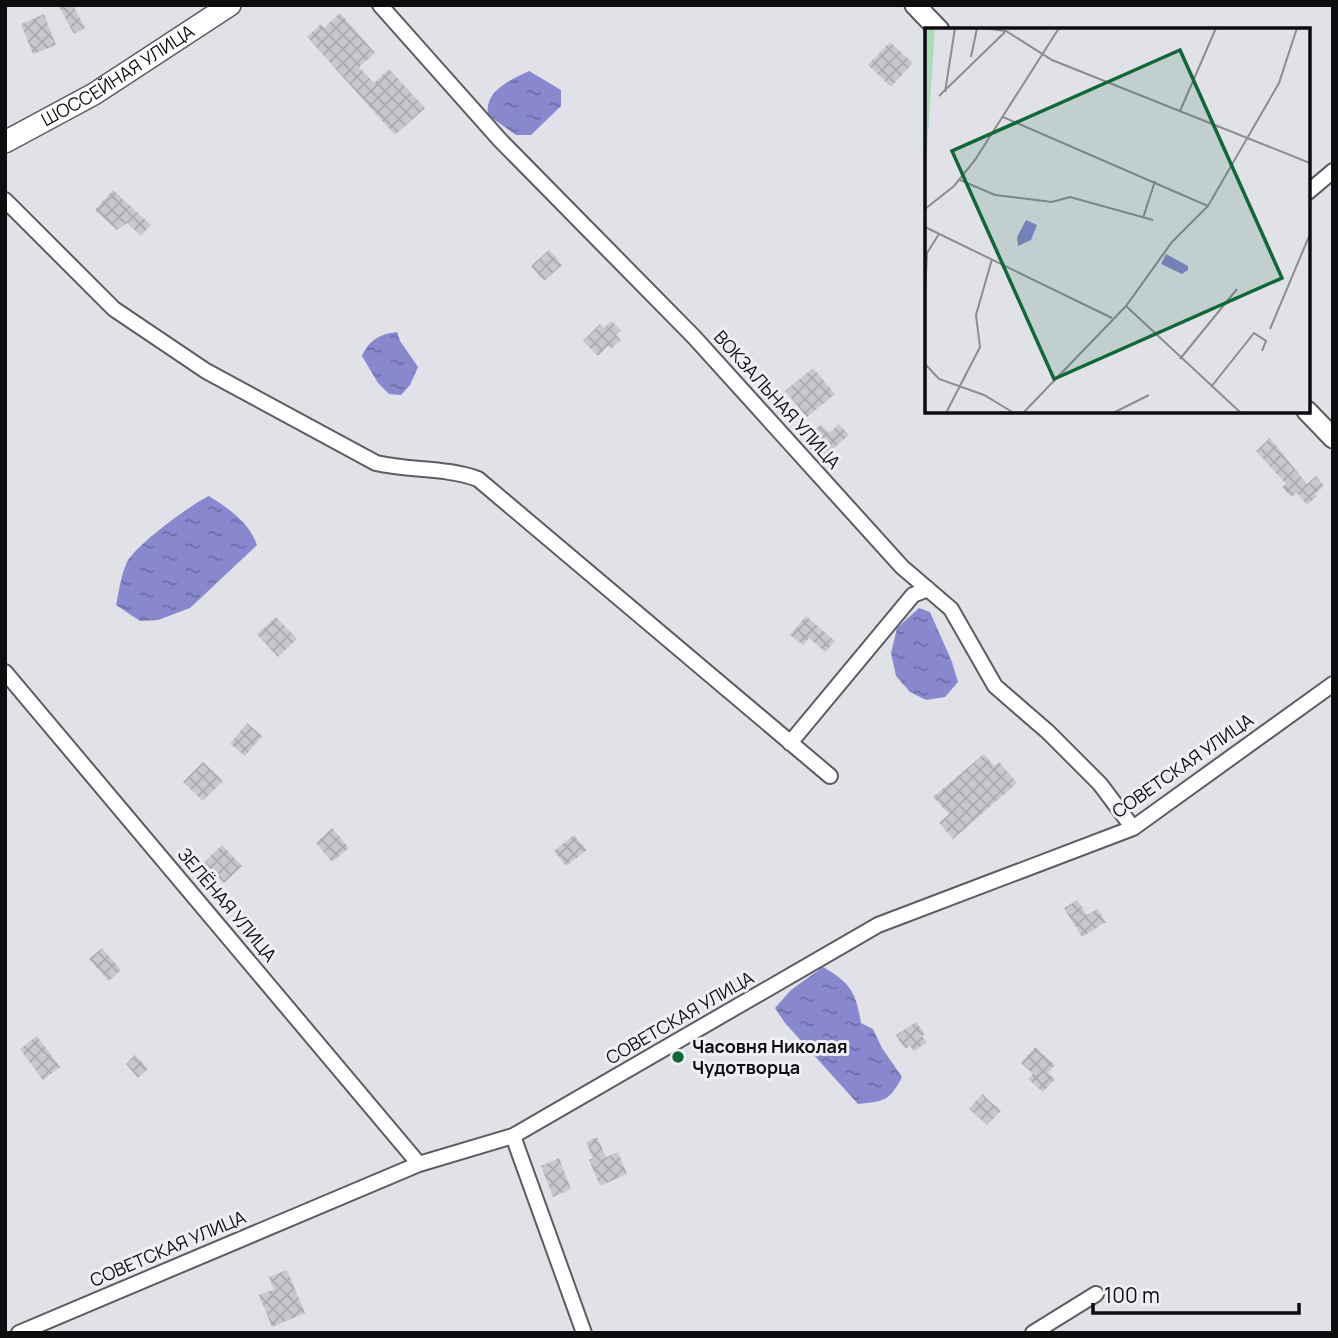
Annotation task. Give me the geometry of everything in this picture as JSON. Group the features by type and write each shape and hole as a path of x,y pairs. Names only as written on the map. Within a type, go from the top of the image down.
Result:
{"main road":[{"name":"ШОССЕЙНАЯ УЛИЦА","path":"5,142 94,94 230,5"}],"street":[{"name":"ВОКЗАЛЬНАЯ УЛИЦА","path":"380,5 500,140 694,337 902,567 951,609 995,686 1048,732 1100,784 1133,828"},
{"path":"915,5 937,28"},
{"path":"1310,190 1333,170"},
{"path":"5,200 114,309 206,371 376,463 397,468 459,472 478,479 830,776"},
{"path":"1309,413 1333,438"},
{"path":"789,743 913,595 928,589"},
{"name":"ЗЕЛЁНАЯ УЛИЦА","path":"5,672 419,1164"},
{"name":"СОВЕТСКАЯ УЛИЦА","path":"19,1333 419,1164 513,1136 878,925 1133,828 1333,684"},
{"path":"513,1136 584,1333"},
{"path":"1033,1333 1096,1294"}],"water":[{"path":"529,71 561,90 561,106 531,135 516,135 488,115 488,107 490,99 500,87"},
{"path":"397,332 418,367 410,385 401,395 389,394 378,383 362,356 376,339"},
{"path":"209,496 244,523 257,545 190,608 158,620 140,621 116,605 123,572 133,554 165,526"},
{"path":"919,608 930,612 958,682 945,697 926,700 910,692 896,676 891,653 897,628"},
{"path":"823,967 840,978 851,990 861,1023 873,1029 882,1048 902,1077 885,1099 858,1104 785,1023 775,1008 791,990"}],"building":[{"path":"58,5 73,5 85,28 74,34"},
{"path":"340,13 375,53 359,67 374,83 389,69 425,108 395,135 307,37 321,24 324,28"},
{"path":"44,14 56,45 33,54 21,24"},
{"path":"890,42 913,63 891,87 868,65"},
{"path":"113,190 151,225 141,236 127,223 117,230 95,210"},
{"path":"549,250 562,265 544,281 531,266"},
{"path":"611,321 621,330 616,335 621,340 612,348 608,346 598,356 583,341 600,324 604,328"},
{"path":"813,368 835,394 807,417 785,391"},
{"path":"839,424 849,435 820,460 803,441 821,425 829,433"},
{"path":"1270,438 1307,484 1316,476 1324,486 1307,505 1297,493 1291,497 1282,487 1286,484 1256,451"},
{"path":"806,616 835,641 825,652 809,638 803,645 790,635"},
{"path":"276,617 297,639 278,657 257,634"},
{"path":"247,723 262,736 245,756 230,744"},
{"path":"984,754 994,766 999,762 1017,783 953,839 939,823 949,814 933,797"},
{"path":"203,762 223,781 203,801 183,782"},
{"path":"332,828 349,848 332,862 316,843"},
{"path":"574,835 587,850 566,866 554,851"},
{"path":"222,845 242,866 224,883 204,862"},
{"path":"1077,900 1087,915 1097,909 1106,922 1082,937 1064,908"},
{"path":"102,948 121,970 109,981 89,959"},
{"path":"916,1022 925,1034 922,1036 927,1042 914,1051 910,1046 905,1049 896,1035"},
{"path":"37,1036 60,1067 43,1080 20,1049"},
{"path":"1035,1047 1055,1065 1048,1073 1055,1079 1043,1092 1028,1079 1033,1074 1021,1063"},
{"path":"135,1055 148,1069 138,1078 126,1064"},
{"path":"982,1094 1001,1111 987,1125 969,1109"},
{"path":"597,1137 606,1157 618,1152 627,1174 600,1186 589,1160 593,1158 586,1142"},
{"path":"559,1158 571,1189 553,1197 541,1166"},
{"path":"287,1270 305,1313 272,1327 259,1295 274,1289 269,1277"}],"place":[{"name":"Часовня Николая Чудотворца","path":"678,1057"}]}
